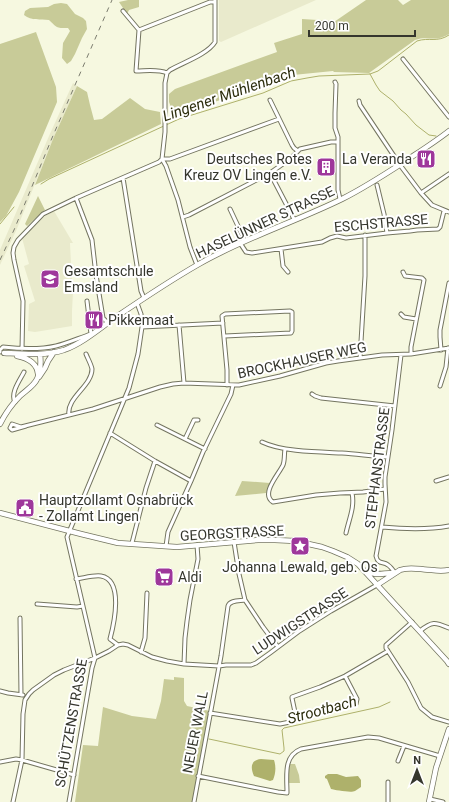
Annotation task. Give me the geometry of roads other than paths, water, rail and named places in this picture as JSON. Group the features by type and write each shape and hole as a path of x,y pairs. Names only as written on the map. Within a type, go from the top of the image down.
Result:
{"main road":[{"name":"HASELÜNNER STRASSE","path":"20,355 54,352 73,346 144,298 197,265 218,253 294,220 366,186 400,165 449,131"},
{"path":"1,351 28,358 38,371 38,378"},
{"path":"0,424 15,402 40,376 54,352"},
{"path":"38,378 40,354"},
{"name":"GEORGSTRASSE","path":"1,513 118,543 166,546 275,540 295,541 322,547 347,557 362,568"},
{"path":"362,568 374,574 395,573"},
{"path":"362,568 448,662"},
{"path":"377,585 400,570 408,568 449,570"},
{"path":"430,801 440,756 449,728"}],"street":[{"path":"139,30 215,1 216,37 212,47 170,70 167,73 165,83 165,130 162,159 178,200 190,247 197,265"},
{"path":"123,11 139,30 136,71 158,71 167,73"},
{"path":"403,60 449,117"},
{"path":"335,82 335,113 338,134 338,190 340,199"},
{"path":"270,100 292,145 298,151"},
{"path":"360,100 360,105 400,165 421,193 432,205 449,212"},
{"path":"22,349 23,301 13,253 14,247 19,238 43,214 159,162 162,159 170,159 279,120"},
{"path":"183,217 270,173 304,148 331,142 338,142"},
{"path":"270,173 294,220"},
{"path":"421,193 449,174"},
{"path":"123,178 141,291 144,298"},
{"path":"377,185 387,232"},
{"path":"76,198 92,240 103,318 108,323"},
{"path":"230,209 242,242"},
{"name":"ESCHSTRASSE","path":"242,242 244,250 248,253 322,242 337,236 346,238 387,232 439,228 444,210"},
{"path":"360,358 365,276 364,235"},
{"path":"281,249 283,266 288,272"},
{"path":"403,272 405,276 423,278 411,354"},
{"path":"441,350 440,330 449,283"},
{"path":"87,301 91,334"},
{"path":"69,531 129,388 141,338 141,314 137,303"},
{"path":"225,336 291,333 292,314 290,312 225,314 222,316 225,336 227,385"},
{"path":"401,314 404,317 416,319"},
{"path":"142,327 223,322"},
{"path":"179,325 184,383"},
{"name":"HASELÜNNER STRASSE","path":"1,351 3,347 22,349 55,346 91,334"},
{"path":"440,386 446,367 449,348"},
{"name":"BROCKHAUSER WEG","path":"26,426 12,430 10,428 12,424 21,427 93,409 172,384 233,385 280,376 326,363 382,355 411,354 449,348"},
{"path":"69,415 69,408 71,404 91,373 92,367 86,354"},
{"name":"STEPHANSTRASSE","path":"395,573 390,566 378,562 376,560 376,556 386,502 385,477 401,355"},
{"path":"15,402 13,399 13,394 24,372"},
{"path":"166,546 168,532 233,385"},
{"path":"312,394 328,399 395,406"},
{"path":"185,439 194,420 198,420"},
{"path":"158,425 205,449"},
{"path":"110,433 191,481"},
{"path":"262,442 285,449 347,453 388,458"},
{"path":"285,449 284,464 269,490 268,496 271,501 275,502 316,495 363,492 385,488"},
{"path":"132,544 146,488 155,461"},
{"path":"436,481 449,477"},
{"path":"346,533 352,509 352,492"},
{"path":"382,527 430,528 449,526"},
{"name":"SCHÜTZENSTRASSE","path":"69,531 67,542 95,658 69,802"},
{"path":"234,542 238,574 245,600 278,647"},
{"path":"184,664 188,614 198,559 197,545"},
{"path":"13,802 22,760 23,714 26,698 54,675 109,652 118,644 110,639 116,610 115,595 110,581 106,577 100,576 76,580"},
{"name":"LUDWIGSTRASSE","path":"118,644 128,645 159,659 184,664 219,666 251,665 318,619 377,585"},
{"path":"141,652 145,638 147,593"},
{"name":"NEUER WALL","path":"194,802 219,666 228,603 245,600"},
{"path":"38,604 77,607 83,606"},
{"path":"20,618 21,695"},
{"path":"412,622 386,645 386,648 408,682 424,711 432,716 449,722"},
{"path":"420,631 430,623 435,622 449,628"},
{"path":"210,713 280,724 294,721 296,717 292,697 346,676 388,651"},
{"path":"346,676 357,699 356,704"},
{"path":"0,691 21,695 26,698"},
{"path":"198,776 287,793 287,764 296,751 372,737 440,756"},
{"path":"398,761 404,746"},
{"path":"0,762 8,760 22,760 74,774"},
{"path":"388,782 388,802"},
{"path":"430,801 443,802"}],"waterway":[{"name":"Lingener Mühlenbach","path":"41,184 179,119 263,93 291,81 319,76 370,74 378,71 417,41 441,39 449,35"},
{"path":"370,74 380,91 393,101 416,125 429,135 436,136"},
{"name":"Lingener Mühlenbach","path":"0,224 14,207"},
{"name":"Strootbach","path":"209,739 280,754 284,751 282,730 284,728 379,707 390,702"}],"railway":[{"path":"0,260 112,0"}],"place":[{"name":"La Veranda","path":"426,159"},
{"name":"Deutsches Rotes Kreuz OV Lingen e.V.","path":"326,167"},
{"name":"Gesamtschule Emsland","path":"50,279"},
{"name":"Pikkemaat","path":"94,320"},
{"name":"Hauptzollamt Osnabrück - Zollamt Lingen","path":"25,508"},
{"name":"Johanna Lewald, geb. Os","path":"300,546"},
{"name":"Aldi","path":"164,577"}]}
